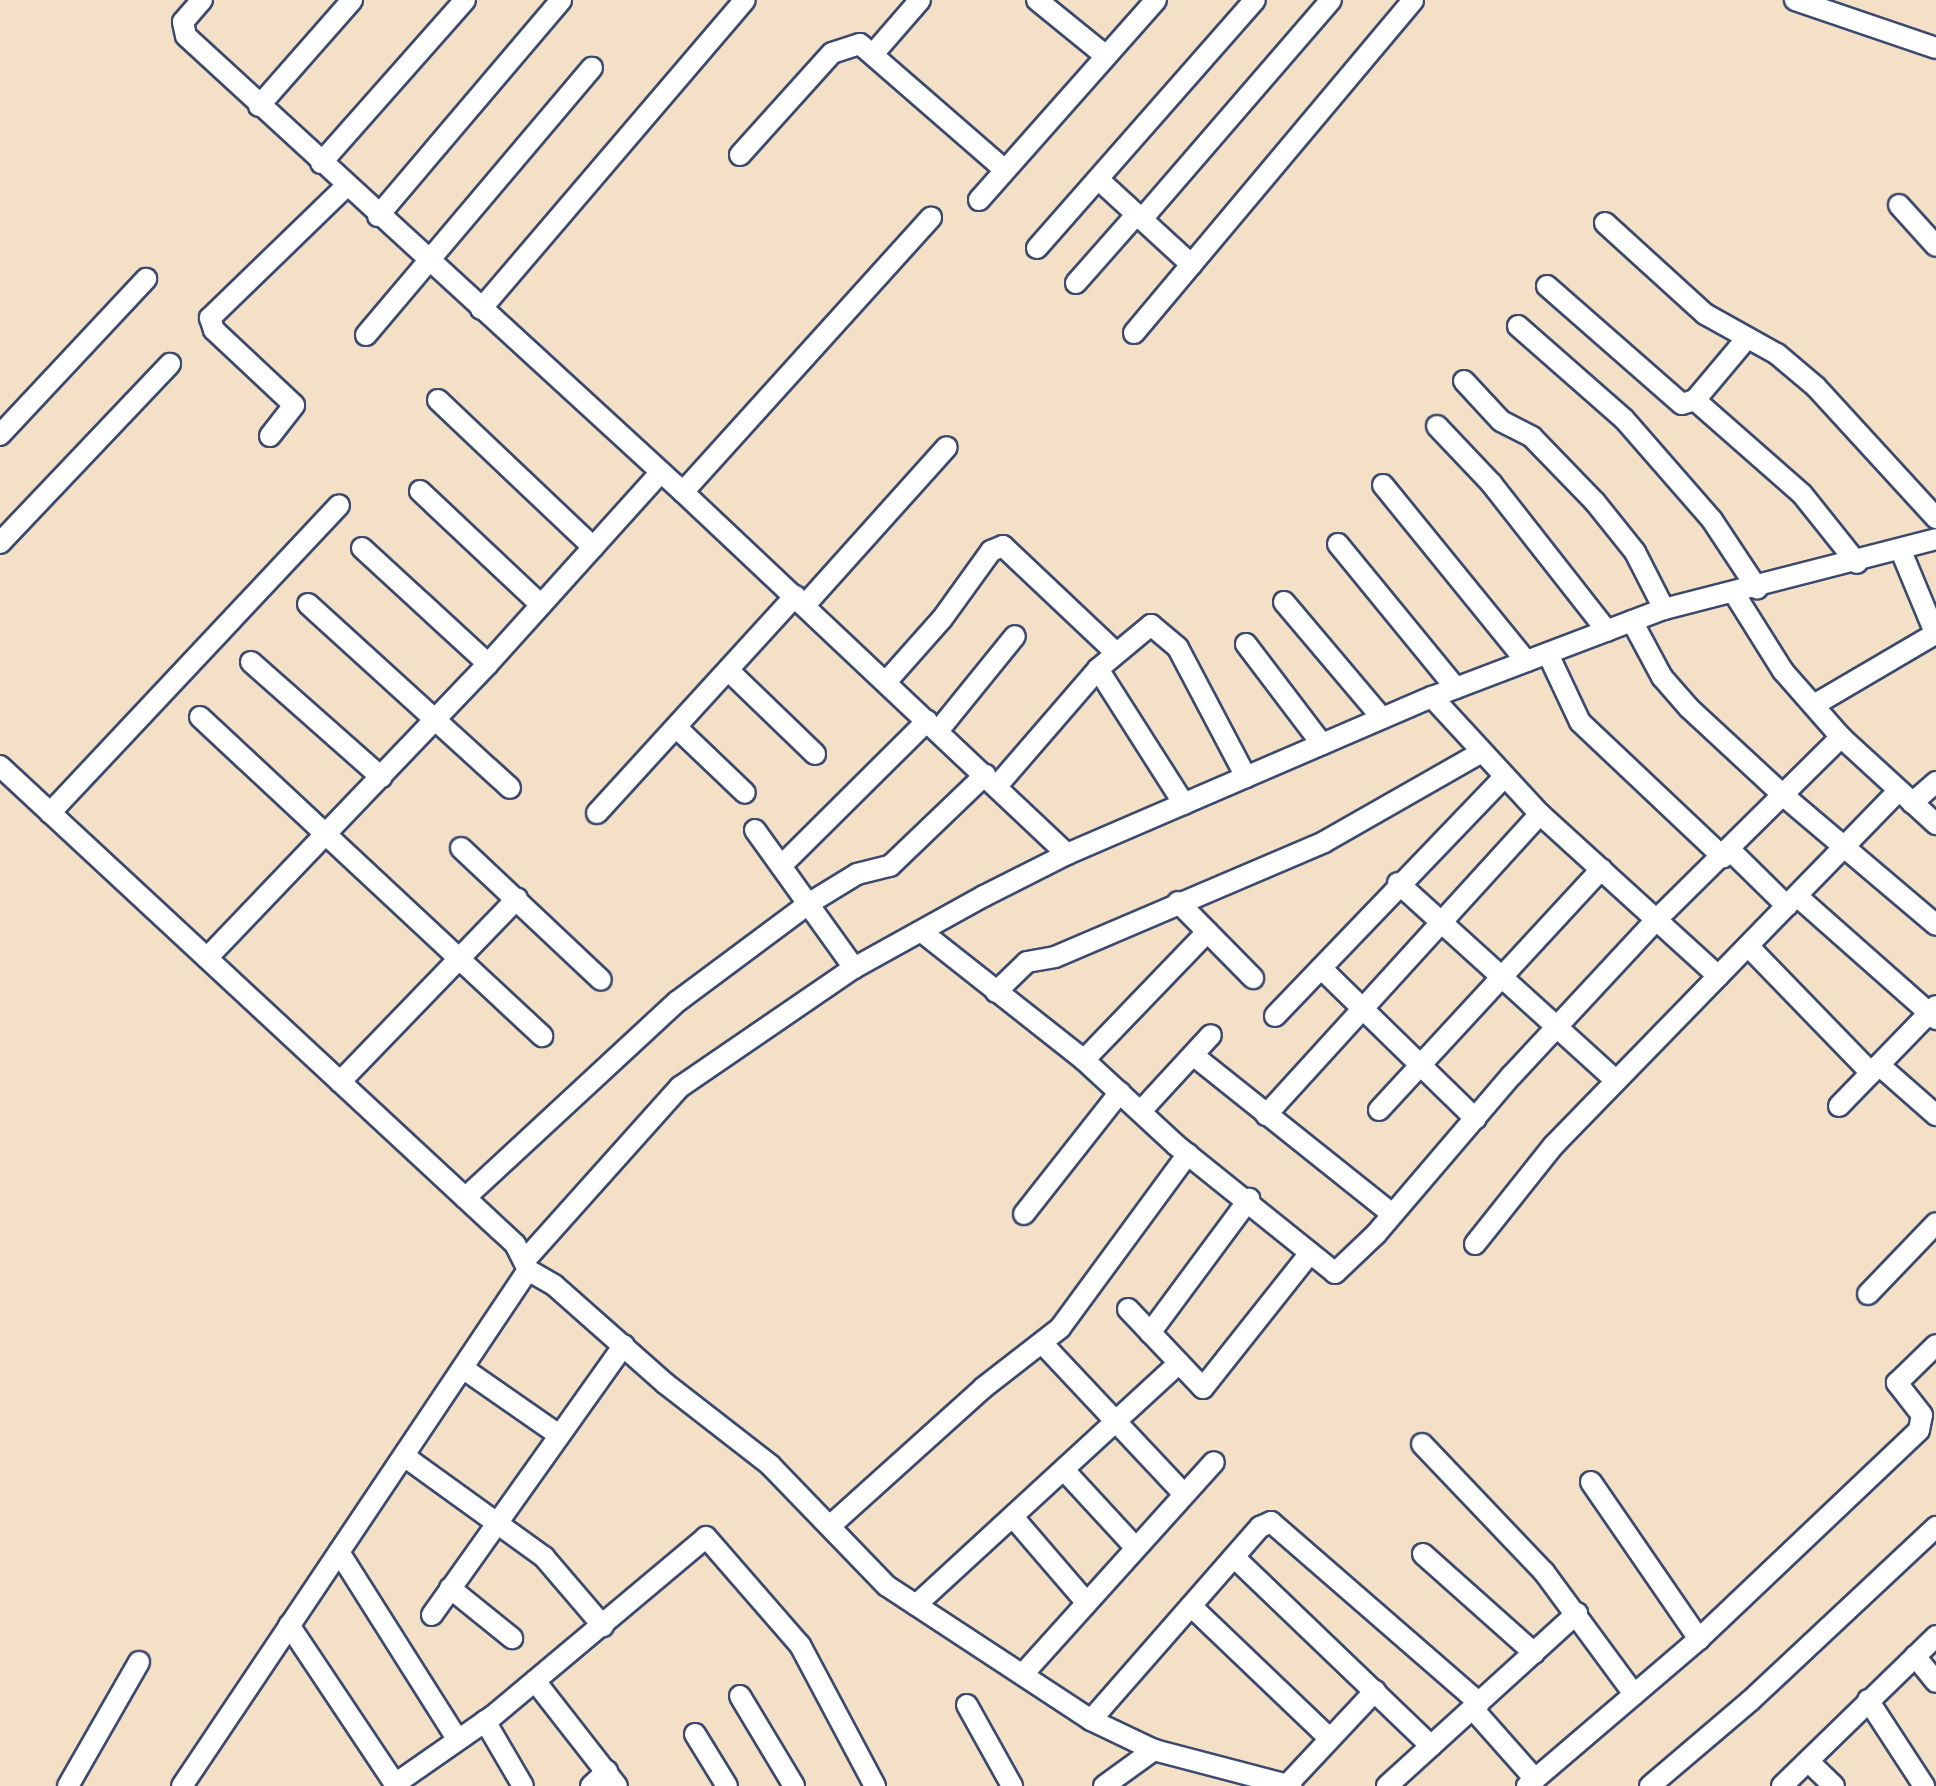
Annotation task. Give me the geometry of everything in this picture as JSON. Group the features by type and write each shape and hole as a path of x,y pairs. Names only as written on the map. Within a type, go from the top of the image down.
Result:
{"street":[{"path":"202,0 182,29 259,106 800,600 1067,854"},
{"path":"259,106 352,0"},
{"path":"321,163 465,0"},
{"path":"378,216 561,0"},
{"path":"481,309 745,0"},
{"path":"874,53 920,0"},
{"path":"1037,0 1106,56"},
{"path":"1037,248 1255,0"},
{"path":"1076,283 1139,217 1331,0"},
{"path":"1134,333 1413,0"},
{"path":"1795,0 1936,48"},
{"path":"979,200 1154,1"},
{"path":"740,155 832,53 860,44 1005,170"},
{"path":"366,335 592,68"},
{"path":"1098,179 1192,265"},
{"path":"270,436 294,405 214,330 210,318 346,186"},
{"path":"1899,205 1935,242"},
{"path":"683,492 931,218"},
{"path":"1605,223 1686,299 1816,387 1936,518"},
{"path":"0,435 146,279"},
{"path":"1547,286 1676,401 1689,404 1695,400 1747,338"},
{"path":"1518,326 1624,419 1712,520 1757,588"},
{"path":"0,543 170,364"},
{"path":"1464,381 1501,421 1532,437 1595,502 1635,552 1664,609"},
{"path":"438,400 593,547"},
{"path":"1695,400 1769,461 1857,563"},
{"path":"1437,426 1491,483 1607,631"},
{"path":"597,813 728,670 947,447"},
{"path":"207,958 488,664 661,472"},
{"path":"1383,485 1526,661"},
{"path":"420,491 541,605"},
{"path":"50,813 339,505"},
{"path":"182,1786 464,1369 527,1264 680,1087 854,968 1067,854 1432,697 1664,609 1857,563 1936,539"},
{"path":"1338,544 1456,688"},
{"path":"886,682 997,547 1010,551 1115,652"},
{"path":"362,548 488,664"},
{"path":"1814,705 1936,634 1901,551"},
{"path":"1734,593 1783,671 1841,737 1936,824"},
{"path":"1284,602 1382,718"},
{"path":"308,604 510,788"},
{"path":"1632,621 1672,690 1784,796 1936,925"},
{"path":"465,1198 646,1028 808,904 857,874 890,866 991,780 1115,652 1151,625 1168,635 1246,777"},
{"path":"781,866 933,726 1015,636"},
{"path":"1246,644 1322,744"},
{"path":"1548,654 1580,722 1726,854 1792,901 1934,1013 1839,1106"},
{"path":"251,662 381,777"},
{"path":"1098,669 1184,804"},
{"path":"728,670 815,754"},
{"path":"1432,697 1480,753 1540,814 1718,976"},
{"path":"200,717 542,1036"},
{"path":"676,727 745,793"},
{"path":"922,932 1084,1060 1188,1154 1249,1199 1329,1271 1339,1272 1657,919 1841,737"},
{"path":"996,992 1027,962 1055,957 1324,842 1480,753"},
{"path":"0,766 465,1198 527,1264 770,1465 887,1586 1091,1720 1154,1750 1243,1780 1289,1785 1375,1691"},
{"path":"1275,1016 1398,883 1504,777"},
{"path":"1475,1244 1553,1146 1845,846 1905,797 1936,782"},
{"path":"1266,1115 1366,1010 1540,814"},
{"path":"755,830 854,968"},
{"path":"461,848 601,980"},
{"path":"1379,1110 1601,869"},
{"path":"1398,883 1615,1080"},
{"path":"340,1082 517,899"},
{"path":"1178,902 1253,978"},
{"path":"1084,1060 1207,932"},
{"path":"1748,946 1875,1069 1936,1115"},
{"path":"1321,968 1421,1062 1476,1119"},
{"path":"1141,1111 1211,1035"},
{"path":"1193,1055 1392,1214"},
{"path":"1024,1214 1120,1092"},
{"path":"830,1526 983,1388 1043,1344 1077,1308 1188,1154"},
{"path":"1150,1333 1249,1199"},
{"path":"1868,1294 1936,1223"},
{"path":"1128,1309 1198,1387 1208,1384 1310,1253"},
{"path":"1043,1344 1184,1494"},
{"path":"432,1615 624,1345"},
{"path":"1091,1720 1234,1557 1271,1522 1476,1706 1531,1783 1699,1639 1919,1430 1922,1415 1897,1383 1936,1345"},
{"path":"916,1605 1177,1365"},
{"path":"464,1369 559,1435"},
{"path":"1422,1444 1485,1507 1577,1613 1634,1694"},
{"path":"404,1456 566,1577 603,1626"},
{"path":"1023,1674 1214,1462"},
{"path":"1064,1470 1135,1547"},
{"path":"1591,1482 1699,1639"},
{"path":"1013,1517 1086,1602"},
{"path":"1650,1786 1750,1701 1936,1527"},
{"path":"289,1625 391,1782 399,1783 485,1721 603,1626 697,1540 710,1539 800,1645 875,1786"},
{"path":"339,1552 458,1740"},
{"path":"1423,1554 1534,1653"},
{"path":"1234,1557 1431,1746"},
{"path":"450,1588 512,1638"},
{"path":"1191,1606 1329,1738"},
{"path":"1387,1786 1577,1613"},
{"path":"1782,1786 1936,1636"},
{"path":"1915,1656 1936,1682"},
{"path":"68,1786 139,1662"},
{"path":"535,1681 612,1778 591,1786"},
{"path":"740,1696 794,1786"},
{"path":"1868,1700 1924,1786"},
{"path":"967,1705 1012,1786"},
{"path":"485,1721 523,1786"},
{"path":"695,1734 727,1786"},
{"path":"1104,1786 1154,1750"},
{"path":"1808,1761 1834,1786"}]}
